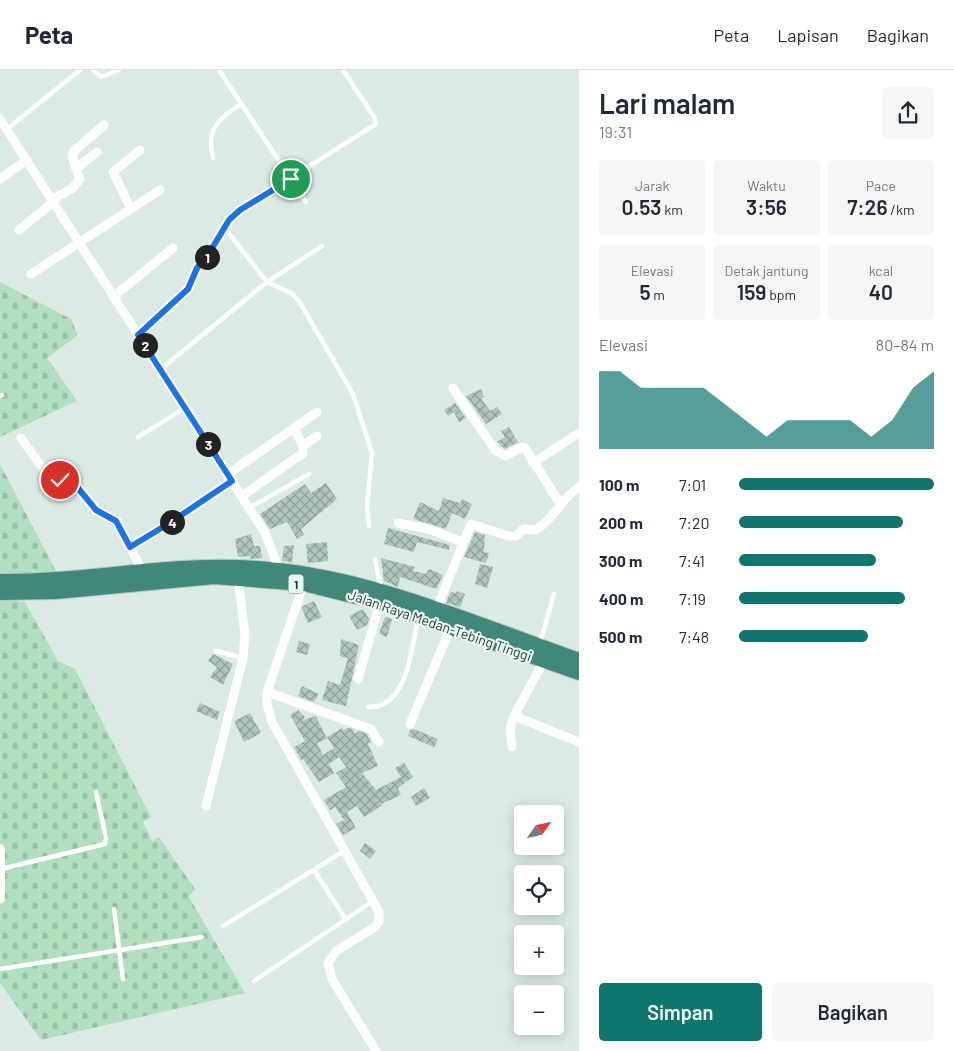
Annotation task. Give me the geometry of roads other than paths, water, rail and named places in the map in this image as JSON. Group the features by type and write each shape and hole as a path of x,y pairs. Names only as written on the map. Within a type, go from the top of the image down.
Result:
{"highway":[{"name":"Jalan Raya Medan-Tebing Tinggi","path":"0,581 46,581 142,571 234,567 279,570 305,580 436,610 539,646 576,656"},
{"name":"Jalan Raya Medan-Tebing Tinggi","path":"0,593 56,592 174,580 238,578 305,580"},
{"name":"Jalan Raya Medan-Tebing Tinggi","path":"381,597 418,615 579,673"}],"street":[{"path":"0,119 51,202 242,496 271,545 279,570"},
{"path":"19,230 51,202 76,186 80,179 73,159 73,152 104,125"},
{"path":"131,209 113,172 140,150"},
{"path":"76,168 97,152"},
{"path":"0,179 26,161"},
{"path":"31,274 160,190"},
{"path":"113,297 173,248"},
{"path":"453,388 499,455 505,456 524,447 533,464 561,505"},
{"path":"130,547 168,524 317,412"},
{"path":"242,496 304,453 294,430"},
{"path":"533,464 579,434"},
{"path":"302,446 317,436"},
{"path":"21,438 48,476 58,480 68,476 96,510 115,519 142,571"},
{"path":"436,610 462,542 471,524 508,536 516,536 524,529 536,530 561,505 567,496 579,487"},
{"path":"398,523 429,529 462,542"},
{"path":"206,806 243,658 246,636 238,578"},
{"path":"305,580 267,692 267,704 272,722 379,912 379,922 336,951 328,963 332,979 376,1051"},
{"path":"358,679 381,597"},
{"path":"410,724 451,627"},
{"path":"512,747 510,728 514,716 544,660"},
{"path":"267,692 371,728 378,742"},
{"path":"514,716 579,742"},
{"path":"0,849 0,899"}],"lane":[{"path":"7,129 80,70"},
{"path":"93,70 101,76 118,70"},
{"path":"219,70 306,202"},
{"path":"138,335 188,289 197,268 208,255 224,227 240,210 376,124 374,117 343,70"},
{"path":"214,158 210,140 214,128 225,114 241,104"},
{"path":"224,227 267,282 291,293 299,301 354,394 372,452 367,507 369,526"},
{"path":"160,370 267,282 322,246"},
{"path":"138,437 184,408"},
{"path":"248,508 309,474"},
{"path":"375,560 381,597"},
{"path":"539,646 554,594"},
{"path":"368,707 377,708 390,700 398,692 411,654 418,615"},
{"path":"216,651 243,658"},
{"path":"1,869 105,844 106,838 96,792"},
{"path":"223,926 344,851"},
{"path":"314,870 346,920"},
{"path":"254,981 373,901"},
{"path":"114,909 121,950 123,979"},
{"path":"0,969 202,937"}]}
